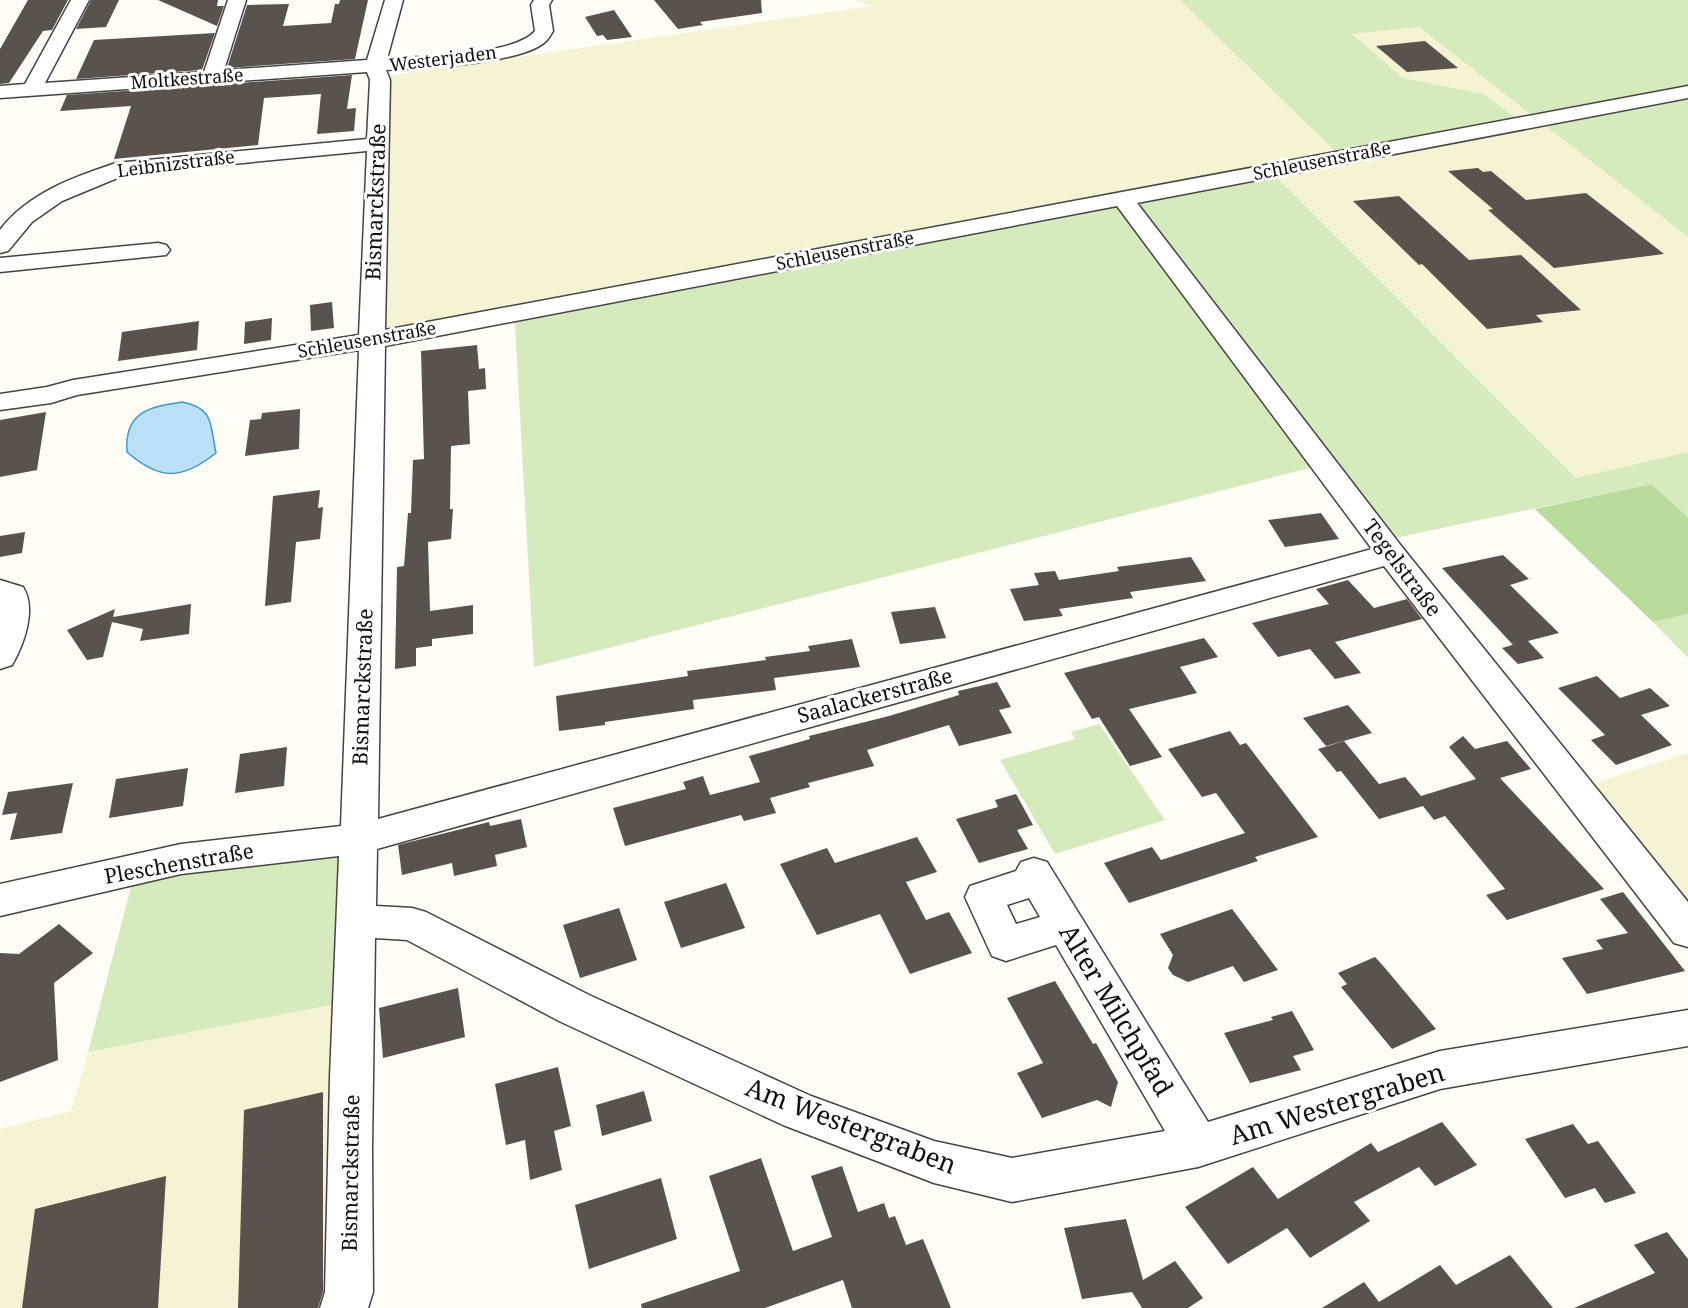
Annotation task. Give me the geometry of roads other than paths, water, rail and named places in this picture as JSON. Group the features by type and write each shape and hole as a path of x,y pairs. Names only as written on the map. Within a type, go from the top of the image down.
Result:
{"street":[{"path":"32,89 80,0"},
{"path":"212,77 237,0"},
{"path":"375,67 394,0"},
{"name":"Westerjaden","path":"375,67 494,55 530,44 544,31 540,5 543,0"},
{"name":"Moltkestraße","path":"0,92 375,67"},
{"name":"Bismarckstraße","path":"344,1308 349,1292 356,921 380,80 375,67"},
{"name":"Schleusenstraße","path":"0,402 85,386 373,340 1688,92"},
{"name":"Leibnizstraße","path":"0,246 9,232 46,200 84,181 124,168 377,144"},
{"name":"Tegelstraße","path":"1123,199 1391,554 1688,931"},
{"path":"0,265 158,250"},
{"name":"Saalackerstraße","path":"359,839 1391,554"},
{"path":"0,590 12,594 15,611 0,657"},
{"name":"Pleschenstraße","path":"0,900 181,860 359,839"},
{"name":"Alter Milchpfad","path":"1066,926 1006,944 984,897 1036,876 1066,926 1198,1146"},
{"name":"Am Westergraben","path":"356,921 412,924 574,1008 787,1106 934,1162 1012,1180 1198,1146 1440,1071 1688,1028"}],"water":[{"path":"182,402 193,405 206,414 216,453 192,468 171,474 150,468 127,452 127,439 134,420 149,409"}]}
